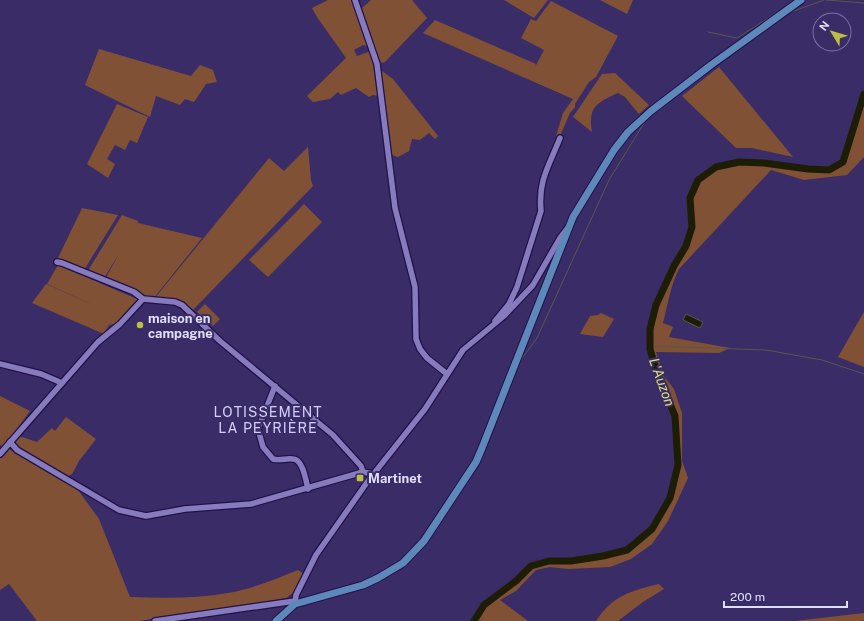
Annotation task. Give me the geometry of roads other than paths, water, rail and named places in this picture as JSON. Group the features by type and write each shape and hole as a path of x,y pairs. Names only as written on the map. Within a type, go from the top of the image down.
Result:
{"main road":[{"path":"276,621 296,604 363,585 394,569 417,550 446,508 482,448 570,226 579,207 614,150 635,125 705,69 801,0"},
{"path":"280,621 296,604"}],"street":[{"path":"356,0 377,64 396,208 415,287 416,339 420,349 427,358 447,374"},
{"path":"489,327 509,304 517,287 541,211 542,180 560,138"},
{"path":"155,621 296,604 316,555 373,474 425,409 463,350 504,316 524,297 542,273 560,238 570,226"},
{"path":"57,262 127,290 143,298 175,302 182,305 220,341 333,435 361,466 363,472"},
{"path":"0,454 98,342 120,324 143,298"},
{"path":"0,364 41,374 62,383"},
{"path":"275,386 258,429 260,442 273,459 294,458 298,461 308,489"},
{"path":"10,442 17,450 119,510 146,516 185,509 251,504 308,489 363,472 373,474"}],"waterway":[{"path":"791,12 824,0"},
{"path":"826,0 864,3"},
{"path":"708,32 737,38 778,12"},
{"name":"L'Auzon","path":"474,621 484,605 516,581 531,566 549,561 571,561 603,556 627,550 652,529 670,498 678,465 675,416 657,372 650,349 650,329 656,305 674,266 686,246 692,227 690,198 698,180 716,167 739,162 764,163 808,169 829,170 843,162 864,94"},
{"path":"520,361 537,338 609,180 646,120"},
{"path":"650,346 766,350 822,360 864,374"}],"place":[{"name":"maison en campagne","path":"140,325"},
{"name":"Martinet","path":"360,478"}],"district":[{"name":"LOTISSEMENT LA PEYRIÈRE","path":"268,420"}]}
